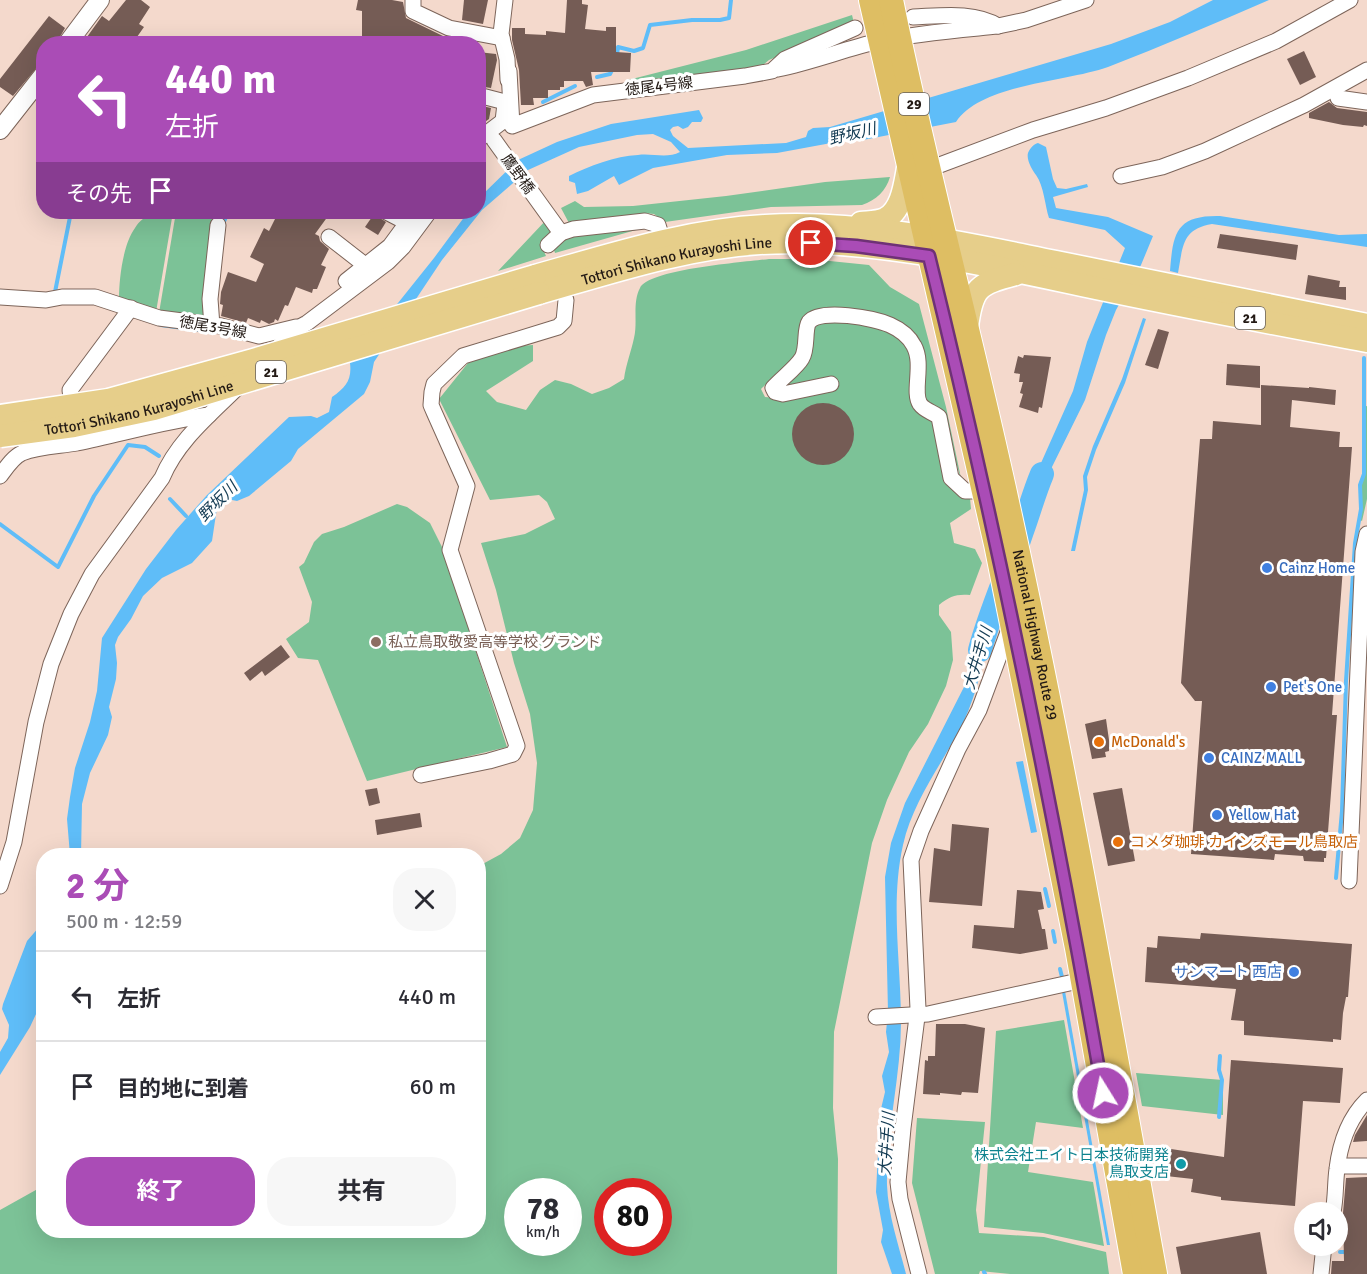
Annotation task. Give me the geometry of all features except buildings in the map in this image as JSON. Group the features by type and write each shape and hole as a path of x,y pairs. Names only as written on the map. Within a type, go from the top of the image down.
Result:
{"highway":[{"name":"National Highway Route 29","path":"871,0 891,47 938,248 1083,980 1135,1274"},
{"name":"National Highway Route 29","path":"891,0 891,47"},
{"name":"National Highway Route 29","path":"938,248 967,327 1022,568 1070,804 1155,1274"}],"main road":[{"path":"836,226 887,218 900,200 918,164"},
{"name":"Tottori Shikano Kurayoshi Line","path":"0,436 74,426 154,409 663,241 712,231 748,227 836,226 1137,287 1367,341"},
{"name":"Tottori Shikano Kurayoshi Line","path":"0,416 108,400 537,284 729,246 776,243 938,248 1023,273 1104,280"},
{"path":"967,327 973,298 982,285 991,280 1023,273"},
{"name":"Tottori Shikano Kurayoshi Line","path":"1137,287 1367,325"}],"street":[{"path":"73,36 100,0"},
{"path":"413,0 413,11 448,28 453,36"},
{"path":"505,0 502,38 509,72 512,126"},
{"path":"772,71 1026,20 1086,0"},
{"path":"918,164 1106,108 1188,78 1276,41 1350,0"},
{"path":"913,17 951,16 987,19 998,26"},
{"name":"徳尾4号線","path":"486,140 512,126 593,95 772,71 785,59 855,28"},
{"path":"486,38 502,38"},
{"path":"1121,176 1162,167 1204,152 1304,105 1367,70"},
{"path":"486,140 503,121 509,72"},
{"path":"0,130 36,84"},
{"path":"486,97 505,102"},
{"path":"1338,98 1367,102"},
{"name":"鷹野橋","path":"486,140 543,207 561,233"},
{"path":"296,329 302,317 390,246 409,219"},
{"path":"0,886 14,842 36,722 51,664 71,614 92,574 162,478 169,462 209,415 296,329 388,262 403,247 424,219"},
{"path":"548,245 561,233 573,229 645,221 658,225 663,241"},
{"path":"212,326 210,299 218,225"},
{"path":"329,237 365,266"},
{"name":"徳尾3号線","path":"0,297 46,300 62,297 95,297 159,318 259,336 296,329"},
{"path":"422,775 489,761 513,753 517,746 450,550 467,486 431,405 434,384 463,356 558,327 564,321 566,300"},
{"path":"78,443 70,390 131,308"},
{"path":"831,384 783,394 775,392 773,388 802,358 810,321 820,315 830,314 877,321 909,337 919,358 918,397 920,404 939,417 951,478 965,491 985,491"},
{"path":"0,476 10,462 20,454 209,415"},
{"path":"1349,882 1363,552 1367,534"},
{"path":"919,1274 900,1199 898,1182 918,1015 911,860 921,831 958,749 979,711 1010,614"},
{"path":"876,1017 918,1015 1083,980"},
{"path":"1334,1202 1338,1166 1347,1131 1367,1100"},
{"path":"1338,1166 1367,1166"},
{"path":"1321,1274 1323,1256"}],"lane":[{"path":"392,219 404,225"}],"green space":[{"path":"852,15 854,23 769,60 758,69 632,83 628,80 746,50"},
{"path":"890,177 880,194 862,205 771,207 665,222 654,214 644,213 628,220 570,225 561,208 575,201 584,207 633,206 825,182"},
{"path":"548,218 557,231 541,245 546,256 498,271"},
{"path":"143,219 172,219 156,312 119,299 121,272 127,243"},
{"path":"175,219 217,219 208,321 159,313"},
{"path":"643,228 555,253 554,250 564,238"},
{"path":"769,259 810,259 869,265 890,287 919,304 946,407 962,483 941,410 927,405 922,399 925,372 924,357 919,345 913,335 894,322 834,309 812,312 802,322 799,348 793,358 761,389 765,397 788,399 788,396 834,386 832,382 783,391 809,356 815,326 821,319 877,326 902,339 910,349 915,361 912,393 914,403 936,426 944,482 970,498 971,509 950,523 954,543 975,549 982,563 970,595 953,596 939,605 939,615 951,632 953,660 946,686 928,724 909,752 887,800 872,843 834,1032 833,1108 838,1159 837,1274 0,1274 0,1210 36,1190 36,1238 486,1238 486,862 501,854 520,838 533,810 537,763 530,714 481,543 525,534 555,519 547,502 539,495 490,500 439,399 468,363 518,346 533,345 533,361 486,391 497,402 526,410 540,390 555,380 571,384 592,394 609,388 624,379 635,332 636,306 640,288 647,281 679,271"},
{"path":"1367,406 1367,499 1362,521 1360,520 1361,485 1365,474 1363,407"},
{"name":"私立鳥取敬愛高等学校 グランド","path":"397,504 407,507 430,523 442,547 507,747 367,781 318,660 298,658 286,639 309,622 312,602 299,567 304,563 314,542 322,534"},
{"path":"1064,1020 1083,1128 1036,1122 1028,1172 1093,1182 1104,1246 1043,1233 984,1227 996,1031"},
{"path":"1136,1073 1223,1080 1223,1115 1142,1106"},
{"path":"917,1118 985,1122 976,1210 979,1233 1044,1237 1106,1252 1109,1274 1010,1274 980,1271 979,1274 935,1274 912,1183"}],"water":[{"name":"野坂川","path":"1213,0 1269,0 1108,67 1026,86 984,99 968,109 956,122 863,140 842,141 777,153 727,155 653,168 619,185 614,176 588,191 577,194 575,183 569,181 569,176 602,162 620,157 670,155 680,152 671,142 653,134 637,135 579,147 528,170 486,207 486,191 518,160 557,142 611,124 699,110 703,118 701,122 692,122 683,129 678,126 670,130 673,136 688,148 786,143 806,137 808,131 813,128 830,127 1111,44 1170,22"},
{"path":"1038,143 1046,147 1057,188 1066,189 1087,184 1088,187 1053,197 1056,208 1108,217 1153,236 1141,265 1116,310 1085,400 1049,473 1035,511 1025,499 1073,391 1087,342 1125,248 1105,230 1049,218 1041,185 1028,159 1030,149"},
{"path":"1220,216 1339,235 1367,234 1367,247 1212,224 1202,226 1189,235 1183,247 1178,273 1170,271 1173,246 1180,229 1194,219"},
{"name":"野坂川","path":"463,219 475,219 442,260 374,362 370,382 364,394 298,449 291,461 249,496 237,501 222,498 218,501 212,541 192,563 162,578 143,596 115,645 116,679 109,707 112,717 108,735 90,773 82,804 81,848 69,848 67,819 70,797 75,768 97,691 102,638 146,569 207,495 289,417 317,418 329,412 332,397 349,379 350,363"},
{"path":"1143,318 1146,319 1125,383 1087,477 1088,490 1075,551 1071,551 1084,490 1083,476 1093,446 1122,379"},
{"path":"984,613 994,623 973,698 963,723 914,813 903,845 899,867 897,933 901,1022 887,1185 892,1219 906,1274 892,1274 881,1242 883,1230 876,1192 880,1113 885,1092 882,1076 889,1052 886,1032 888,1012 885,877 891,843 905,803 965,685 975,639"},
{"path":"1023,761 1037,832 1031,833 1016,762"},
{"path":"36,931 36,1014 0,1075 0,1052 8,1038 9,1025 2,1009 3,1004 27,941"},
{"path":"1065,991 1110,1245 1107,1245 1062,992"}],"waterway":[{"path":"617,55 618,47 634,51 643,48 650,25 729,18 731,0"},
{"path":"597,77 610,74 613,68"},
{"path":"543,102 575,86"},
{"path":"55,292 70,219"},
{"path":"223,224 225,219"},
{"path":"161,325 198,330"},
{"path":"1336,878 1342,811 1346,681 1355,543 1361,509 1360,485 1364,474 1364,358"},
{"path":"0,524 58,567 94,496 128,445 145,447 159,456"},
{"name":"大井手川","path":"980,650 1042,474"},
{"path":"170,499 186,516"},
{"path":"1045,889 1049,906"},
{"path":"1053,931 1055,942"},
{"path":"1060,969 1062,977"},
{"path":"1219,1117 1222,1080 1219,1070 1220,1056"}],"place":[{"name":"Cainz Home","path":"1267,568"},
{"name":"私立鳥取敬愛高等学校 グランド","path":"376,642"},
{"name":"Pet's One","path":"1271,687"},
{"name":"McDonald's","path":"1099,742"},
{"name":"CAINZ MALL","path":"1209,758"},
{"name":"Yellow Hat","path":"1217,815"},
{"name":"コメダ珈琲 カインズモール鳥取店","path":"1118,842"},
{"name":"サンマート 西店","path":"1294,972"},
{"name":"株式会社エイト日本技術開発 鳥取支店","path":"1181,1164"}],"route":[{"path":"811,243 842,244 929,256 967,409 996,544 1077,948 1103,1093"}]}
